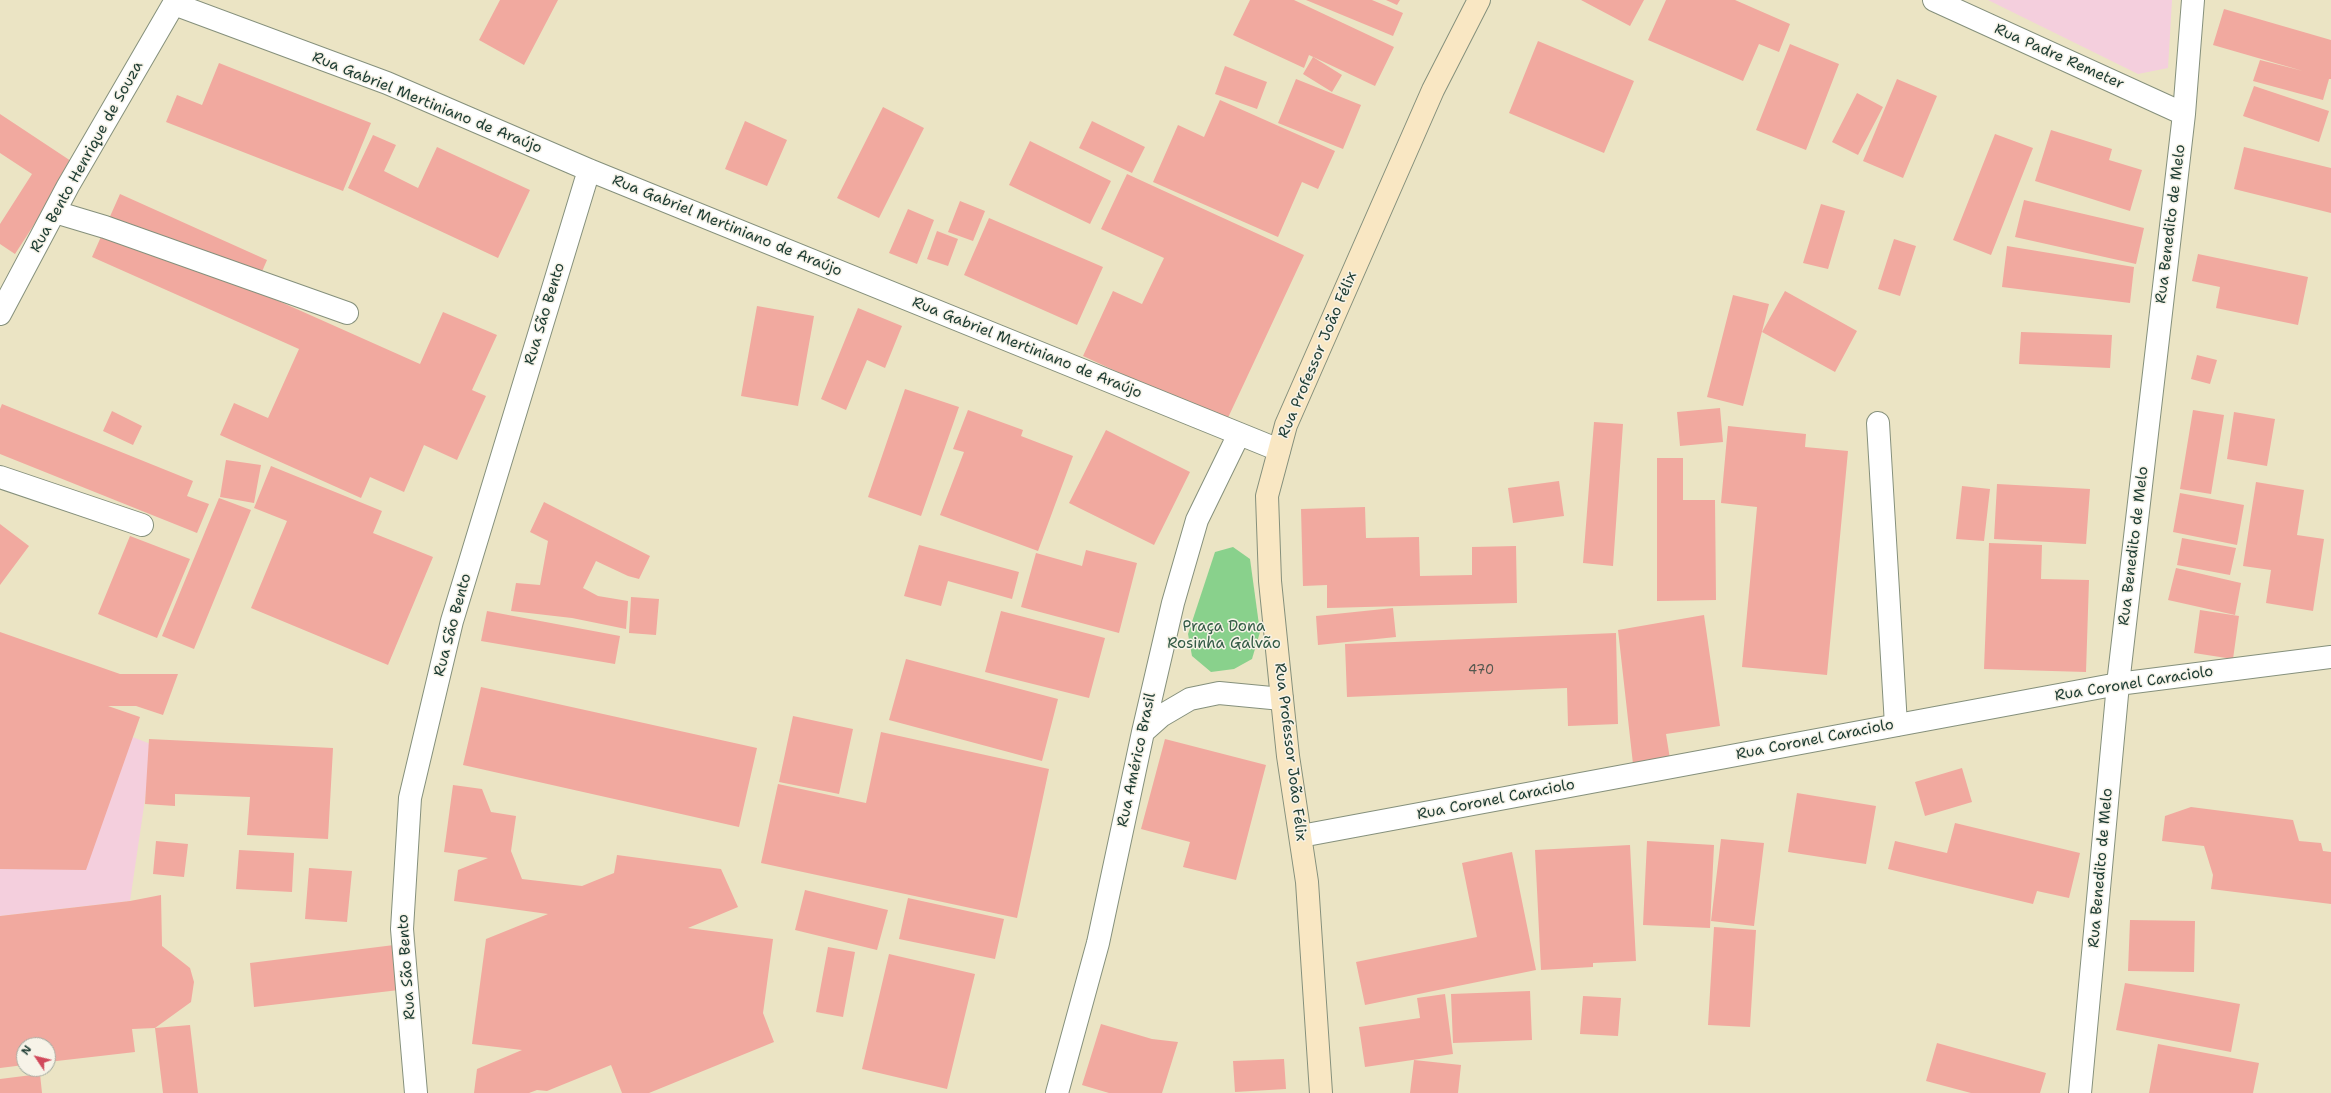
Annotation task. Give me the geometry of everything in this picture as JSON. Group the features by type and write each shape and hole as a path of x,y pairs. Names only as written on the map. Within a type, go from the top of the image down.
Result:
{"street":[{"name":"Rua Professor João Félix","path":"1321,1093 1307,882 1288,756 1282,699 1270,581 1267,496 1286,425 1433,90 1479,0"},
{"name":"Rua Padre Remeter","path":"1934,0 2184,114"},
{"name":"Rua Benedito de Melo","path":"2080,1093 2118,684 2184,114 2193,0"},
{"name":"Rua Gabriel Mertiniano de Araújo","path":"175,2 386,83 590,170 1279,450"},
{"name":"Rua Bento Henrique de Souza","path":"0,314 55,212 175,2"},
{"name":"Rua São Bento","path":"416,1093 402,929 410,798 452,620 590,170"},
{"path":"55,212 105,227 347,313"},
{"path":"1878,423 1896,725"},
{"name":"Rua Américo Brasil","path":"1057,1093 1098,943 1143,732 1173,602 1197,520 1239,434"},
{"path":"0,477 142,525"},
{"name":"Rua Coronel Caraciolo","path":"1300,836 2118,684 2331,657"},
{"path":"1143,732 1162,716 1190,699 1219,693 1282,699"}],"shaded area":[{"path":"1988,0 2172,0 2168,68 2138,74"},
{"path":"0,685 153,745 130,901 0,916"}],"green space":[{"name":"Praça Dona Rosinha Galvão","path":"1233,547 1250,559 1260,632 1252,659 1234,669 1211,672 1192,656 1188,634 1215,552"}],"building":[{"path":"500,0 558,0 524,65 479,40"},
{"path":"1250,0 1294,0 1394,47 1375,86 1309,55 1304,68 1233,35"},
{"path":"1306,0 1372,0 1403,13 1393,36"},
{"path":"1386,0 1400,0 1397,5"},
{"path":"1581,0 1644,0 1630,26"},
{"path":"1666,0 1735,0 1790,24 1779,52 1759,44 1743,81 1648,40"},
{"path":"2224,9 2331,40 2331,79 2329,79 2323,100 2253,81 2260,60 2303,71 2213,45"},
{"path":"1538,41 1634,81 1604,153 1509,113"},
{"path":"1790,44 1839,64 1806,150 1756,130"},
{"path":"1313,57 1342,75 1332,92 1303,74"},
{"path":"219,63 371,123 343,191 166,122 177,95 202,105"},
{"path":"1225,66 1267,82 1257,109 1215,94"},
{"path":"1296,79 1361,105 1343,149 1278,123"},
{"path":"1897,79 1937,96 1903,178 1863,161"},
{"path":"2254,86 2329,111 2319,142 2243,116"},
{"path":"1857,93 1883,107 1858,155 1832,142"},
{"path":"1220,100 1335,151 1318,189 1302,182 1278,237 1153,182 1178,125 1204,137"},
{"path":"883,107 924,128 879,218 837,198"},
{"path":"0,114 74,163 15,254 0,244 0,224 32,174 0,153"},
{"path":"745,121 787,140 767,186 725,169"},
{"path":"1092,121 1145,147 1132,173 1079,148"},
{"path":"2051,130 2112,149 2109,160 2142,170 2130,211 2035,181"},
{"path":"1995,134 2033,148 1991,255 1953,240"},
{"path":"373,135 396,145 384,171 418,188 437,147 530,190 498,258 348,188"},
{"path":"1030,141 1111,181 1090,224 1009,185"},
{"path":"2244,147 2331,168 2331,213 2234,189"},
{"path":"1127,174 1304,255 1226,422 1083,356 1113,291 1142,304 1164,258 1101,229"},
{"path":"120,194 267,260 254,290 420,364 443,312 497,335 472,390 486,396 457,460 424,445 404,492 370,477 361,498 220,435 234,403 268,418 299,349 92,257"},
{"path":"2024,200 2144,228 2136,264 2015,237"},
{"path":"960,201 985,211 973,241 948,232"},
{"path":"1821,204 1845,211 1828,269 1803,263"},
{"path":"908,209 934,220 917,264 889,253"},
{"path":"989,218 1103,267 1077,325 964,275"},
{"path":"937,231 958,239 948,266 927,259"},
{"path":"1894,239 1916,246 1900,296 1878,289"},
{"path":"2007,246 2134,267 2130,303 2002,287"},
{"path":"2198,254 2308,277 2298,325 2216,308 2220,287 2192,281"},
{"path":"1785,291 1857,331 1835,372 1762,332"},
{"path":"1733,295 1769,304 1743,406 1707,397"},
{"path":"757,306 814,316 798,406 741,396"},
{"path":"858,308 902,326 885,368 867,360 846,410 821,399"},
{"path":"2021,332 2112,335 2110,368 2019,364"},
{"path":"2197,355 2217,360 2210,384 2191,379"},
{"path":"905,389 959,407 921,516 868,497"},
{"path":"2,404 193,481 187,496 209,504 197,533 0,454 0,409"},
{"path":"1720,408 1723,442 1680,446 1677,412"},
{"path":"968,410 1023,430 1021,436 1073,456 1038,551 940,515 964,452 953,449"},
{"path":"2193,410 2224,415 2211,494 2180,489"},
{"path":"112,411 142,426 133,445 103,431"},
{"path":"2234,412 2275,419 2267,466 2227,459"},
{"path":"1594,422 1623,424 1613,566 1583,563"},
{"path":"1728,426 1806,434 1805,447 1848,451 1827,675 1742,667 1757,507 1721,503"},
{"path":"1106,430 1190,472 1154,545 1069,503"},
{"path":"1657,458 1683,458 1683,500 1715,500 1716,600 1657,601"},
{"path":"226,460 261,465 254,503 220,497"},
{"path":"271,466 382,511 373,533 433,557 388,665 251,608 287,521 254,508"},
{"path":"1559,481 1564,516 1513,523 1508,488"},
{"path":"2256,482 2304,490 2297,535 2324,539 2313,611 2266,603 2271,570 2243,566"},
{"path":"1997,484 2090,489 2086,544 1994,539"},
{"path":"1962,486 1990,489 1984,541 1956,539"},
{"path":"2180,493 2244,505 2237,545 2173,532"},
{"path":"219,498 251,510 194,649 162,636"},
{"path":"544,502 650,556 639,579 628,576 596,561 583,588 598,596 628,601 626,629 572,618 511,611 516,583 540,585 548,541 530,532"},
{"path":"1365,507 1366,538 1419,537 1420,576 1472,575 1472,547 1516,546 1517,603 1327,608 1327,585 1303,586 1301,509"},
{"path":"0,524 29,546 0,585"},
{"path":"130,536 190,559 157,638 98,614"},
{"path":"2182,538 2236,548 2230,575 2177,565"},
{"path":"1989,543 2042,545 2041,579 2089,580 2086,672 1984,669"},
{"path":"919,545 1019,572 1012,599 948,581 941,606 904,596"},
{"path":"1086,550 1137,563 1119,633 1021,607 1036,553 1082,566"},
{"path":"2176,568 2241,583 2235,615 2168,600"},
{"path":"631,597 659,599 656,635 629,633"},
{"path":"1393,608 1396,637 1318,645 1316,616"},
{"path":"2200,610 2239,616 2233,659 2194,653"},
{"path":"487,611 620,636 615,664 481,641"},
{"path":"1001,611 1105,638 1089,698 985,672"},
{"path":"1704,615 1720,726 1666,734 1670,759 1633,764 1618,630"},
{"path":"0,632 120,674 178,674 163,715 136,706 108,706 140,717 86,870 0,869"},
{"path":"1616,633 1618,724 1568,726 1567,688 1347,697 1345,644"},
{"path":"906,659 1058,699 1042,761 889,720"},
{"path":"481,687 757,748 739,827 463,765"},
{"path":"793,716 853,729 839,794 779,782"},
{"path":"881,732 1049,769 1017,918 761,863 778,784 866,803"},
{"path":"149,739 333,748 328,839 247,835 250,797 175,794 175,806 145,804"},
{"path":"1165,739 1266,765 1236,880 1183,867 1190,842 1141,829"},
{"path":"1962,768 1972,802 1925,816 1915,782"},
{"path":"453,785 482,789 491,812 516,816 511,851 522,879 582,886 614,873 617,855 721,869 738,907 688,928 773,939 763,1013 774,1042 649,1093 622,1093 611,1065 547,1091 537,1090 529,1093 474,1093 477,1069 522,1050 472,1044 486,939 548,914 454,901 458,870 488,858 444,852"},
{"path":"1797,793 1876,806 1866,864 1788,852"},
{"path":"2191,807 2293,820 2299,841 2321,843 2323,851 2331,852 2331,904 2211,889 2213,875 2204,846 2162,841 2165,816"},
{"path":"1955,823 2080,853 2069,898 2037,891 2033,904 1888,869 1895,841 1947,853"},
{"path":"1721,839 1764,843 1754,926 1711,921"},
{"path":"156,841 188,844 184,877 153,874"},
{"path":"1647,841 1714,845 1710,928 1643,925"},
{"path":"1630,845 1636,961 1593,963 1593,967 1541,970 1535,850"},
{"path":"239,850 294,853 292,892 236,889"},
{"path":"1512,852 1536,970 1365,1005 1356,962 1477,937 1462,863"},
{"path":"309,868 352,871 347,922 305,919"},
{"path":"805,890 888,910 877,950 795,930"},
{"path":"161,895 162,946 190,968 194,982 191,1002 155,1028 132,1029 135,1052 56,1061 56,1037 16,1037 16,1066 0,1068 0,916 130,901"},
{"path":"908,898 1004,919 995,959 899,939"},
{"path":"2130,920 2195,921 2194,972 2128,971"},
{"path":"1714,927 1756,930 1750,1027 1708,1025"},
{"path":"394,945 399,990 254,1007 250,963"},
{"path":"828,947 855,952 843,1017 816,1012"},
{"path":"889,954 975,974 947,1089 862,1069"},
{"path":"2125,983 2240,1004 2231,1052 2116,1030"},
{"path":"1530,991 1532,1040 1453,1043 1451,994"},
{"path":"1445,994 1453,1054 1365,1067 1359,1027 1420,1018 1417,998"},
{"path":"1583,996 1621,998 1618,1036 1580,1034"},
{"path":"1101,1024 1152,1039 1178,1042 1162,1093 1109,1093 1082,1085"},
{"path":"190,1025 198,1093 163,1093 155,1028"},
{"path":"1937,1043 2046,1073 2040,1093 1971,1093 1926,1081"},
{"path":"2158,1044 2259,1063 2253,1093 2149,1093"},
{"path":"1284,1059 1286,1089 1235,1092 1233,1061"},
{"path":"1414,1060 1461,1065 1458,1093 1410,1093"},
{"path":"16,1077 40,1077 42,1093 0,1093 0,1079"}]}
